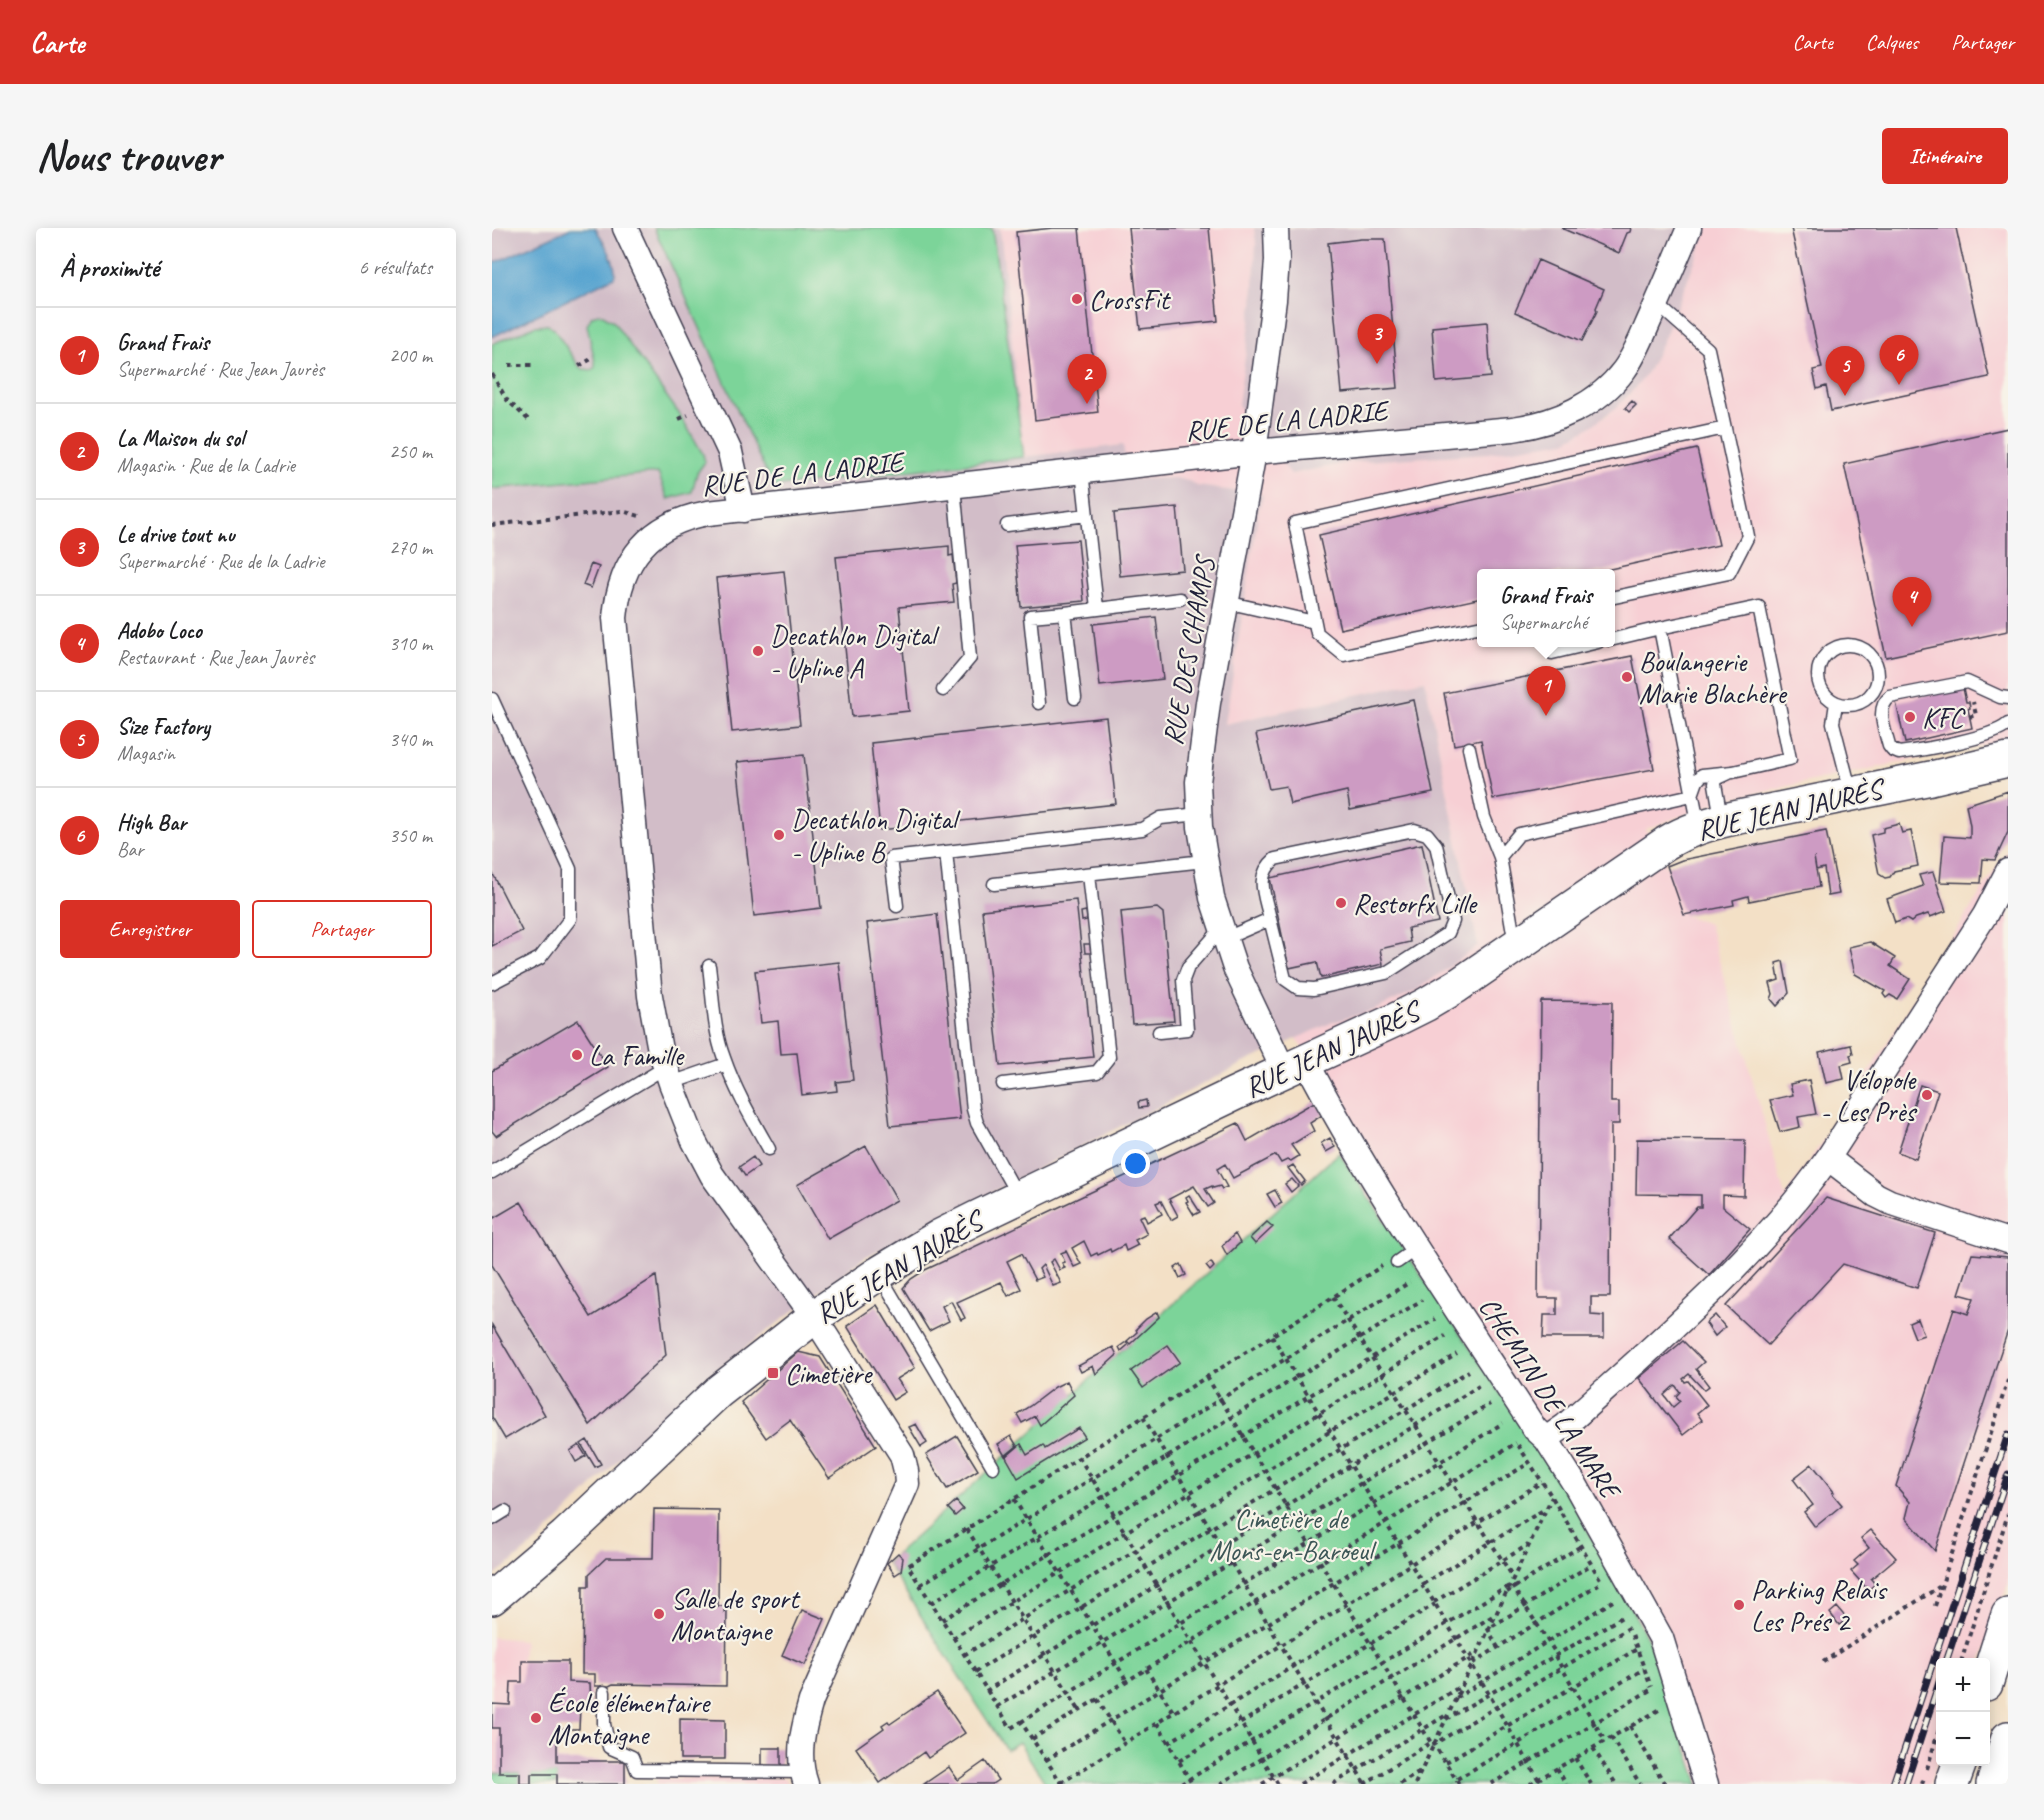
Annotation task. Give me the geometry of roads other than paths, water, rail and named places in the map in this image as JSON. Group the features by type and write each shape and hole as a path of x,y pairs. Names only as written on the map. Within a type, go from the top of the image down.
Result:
{"street":[{"path":"625,228 730,452 742,510"},
{"name":"RUE DES CHAMPS","path":"1276,228 1277,260 1274,300 1254,452 1203,734 1198,782 1204,861 1222,934 1235,968 1295,1066"},
{"name":"RUE DE LA LADRIE","path":"804,1778 800,1750 803,1728 812,1701 907,1484 906,1471 902,1455 814,1317 712,1175 694,1141 668,1075 650,996 615,618 616,600 629,564 639,549 654,534 688,517 1254,452 1513,429 1552,421 1574,411 1593,398 1611,384 1623,370 1634,353 1657,304 1689,228"},
{"name":"RUE JEAN JAURÈS","path":"492,1598 565,1536 698,1410 747,1368 814,1317 879,1273 949,1231 1425,1005 1457,986 1666,843 1710,824 2008,760"},
{"name":"RUE JEAN JAURÈS","path":"1931,778 2008,771"},
{"path":"1546,1439 1566,1425 1714,1290 1807,1186 1828,1158 1985,915 2008,871"},
{"name":"CHEMIN DE LA MARE","path":"1295,1066 1350,1143 1535,1429 1546,1439 1576,1486 1661,1638 1706,1784"},
{"path":"1828,1158 1876,1195 1890,1202 2008,1240"},
{"path":"1990,1671 2008,1615"},
{"path":"1993,1784 2008,1738"},
{"path":"1952,1784 1958,1766"}],"lane":[{"path":"1615,597 1728,573 1748,536 1708,349 1657,304"},
{"path":"1477,627 1344,655 1317,633 1295,523 1725,428"},
{"path":"1082,471 1097,608"},
{"path":"943,690 970,658 954,486"},
{"path":"1007,525 1087,515"},
{"path":"1039,703 1030,616 1180,599"},
{"path":"1226,602 1314,622"},
{"path":"1615,639 1759,607 1790,759 1702,775 1692,795"},
{"path":"1065,613 1075,698"},
{"path":"1660,628 1692,795 1710,824"},
{"path":"1846,645 1865,650 1875,662 1878,676 1876,687 1863,702 1849,705 1836,703 1826,696 1819,686 1818,667 1828,652 1846,645"},
{"path":"1552,653 1577,647"},
{"path":"2008,698 1967,682 1890,697 1881,708 1889,746 1899,753 1984,735 2004,728 2008,724"},
{"path":"492,699 570,869 570,919 540,958 492,983"},
{"path":"1836,703 1833,723 1851,794"},
{"path":"1470,748 1484,817 1500,856 1515,946"},
{"path":"1710,824 1716,779 1733,771"},
{"path":"1500,856 1519,834 1692,795"},
{"path":"897,906 891,858 1142,829 1161,818 1199,814"},
{"path":"1414,830 1427,834 1436,845 1453,921 1448,933 1386,973 1314,989 1298,988 1285,979 1270,919 1262,877 1265,867 1275,859 1414,830"},
{"path":"946,852 973,1109 977,1123 1019,1197"},
{"path":"994,884 1204,861"},
{"path":"1003,1084 1097,1072 1108,1057 1089,874"},
{"path":"1159,1032 1187,1029 1183,980 1188,967 1222,934 1270,919"},
{"path":"710,966 716,1024 726,1064 742,1101 769,1149"},
{"path":"492,1172 668,1075 726,1064"},
{"path":"1397,1262 1417,1248"},
{"path":"879,1273 993,1467"},
{"path":"492,1519 505,1511"},
{"path":"604,1692 604,1724 609,1747 632,1757 637,1770 804,1778"}],"water":[{"path":"571,228 595,228 612,259 614,277 492,337 492,264"}],"railway":[{"path":"1893,1784 2008,1434"},
{"path":"1947,1658 2008,1474"},
{"path":"1906,1784 1936,1691"}],"place":[{"name":"CrossFit","path":"1077,299"},
{"name":"Le drive tout nu","path":"1377,364"},
{"name":"High Bar","path":"1899,385"},
{"name":"Size Factory","path":"1845,396"},
{"name":"La Maison du sol","path":"1087,404"},
{"name":"Adobo Loco","path":"1912,627"},
{"name":"Decathlon Digital - Upline A","path":"758,651"},
{"name":"Boulangerie Marie Blachère","path":"1627,677"},
{"name":"Grand Frais","path":"1546,716"},
{"name":"KFC","path":"1910,717"},
{"name":"Decathlon Digital - Upline B","path":"779,835"},
{"name":"Restorfx Lille","path":"1341,903"},
{"name":"La Famille","path":"577,1055"},
{"name":"Vélopole - Les Près","path":"1927,1095"},
{"name":"Cimetière","path":"773,1373"},
{"name":"Parking Relais Les Prés 2","path":"1739,1605"},
{"name":"Salle de sport Montaigne","path":"659,1614"},
{"name":"École élémentaire Montaigne","path":"536,1718"}],"park label":[{"name":"Cimetière de Mons-en-Baroeul","path":"1291,1534"}]}
